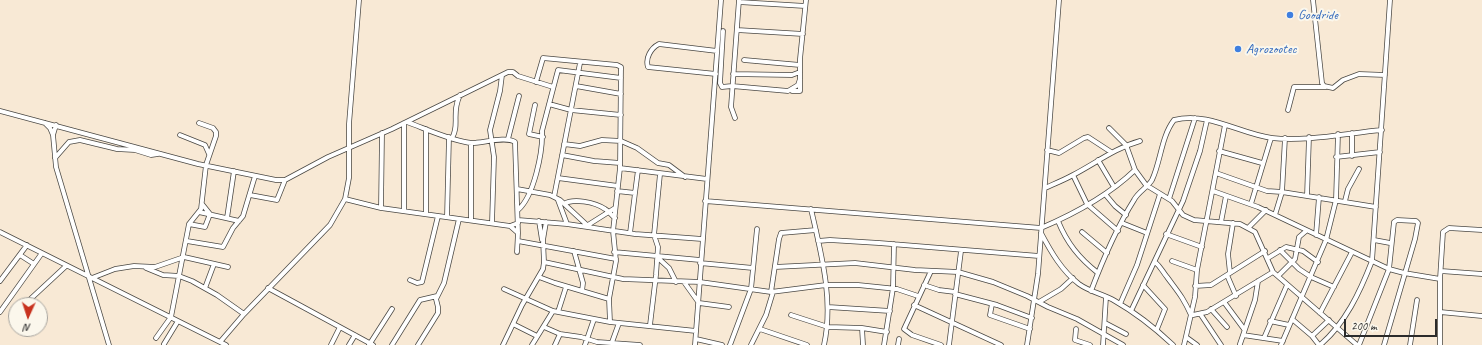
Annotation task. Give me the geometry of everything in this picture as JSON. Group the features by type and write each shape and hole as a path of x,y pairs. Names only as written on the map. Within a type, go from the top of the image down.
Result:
{"street":[{"path":"220,342 268,288 330,225 346,198 349,178 348,148 359,0"},
{"path":"694,345 696,339 699,304 700,261 721,0"},
{"path":"723,31 720,84 722,87 732,86 800,91 800,65 806,0"},
{"path":"1027,345 1037,301 1039,256 1059,0"},
{"path":"1313,0 1322,83 1326,87"},
{"path":"1292,319 1320,345 1338,328 1360,289 1372,261 1390,0"},
{"path":"735,118 731,107 739,1 805,6"},
{"path":"736,30 803,34"},
{"path":"716,74 648,67 647,64 649,53 659,44 717,52"},
{"path":"536,82 543,58 580,63 618,65 621,69 620,168 613,231 614,252 616,259 609,300 610,322"},
{"path":"744,60 800,65"},
{"path":"567,224 556,198 562,155 580,63"},
{"path":"518,210 524,203 530,190 543,137 542,131 548,104 558,70 621,78"},
{"path":"0,111 206,165 276,180 286,180 348,148 502,75 511,72 518,76 553,87"},
{"path":"733,74 792,75 800,72"},
{"path":"1288,110 1294,87 1333,88 1343,80 1362,73 1385,75"},
{"path":"492,224 493,142 490,130 500,91 502,75"},
{"path":"576,86 621,94"},
{"path":"447,217 449,145 451,137 456,132 455,108 460,94"},
{"path":"508,139 519,96"},
{"path":"548,104 571,110 621,115"},
{"path":"535,105 529,134 543,137"},
{"path":"1091,291 1107,253 1138,193 1151,181 1172,121 1195,118 1207,120 1271,138 1309,137 1382,130"},
{"path":"1169,199 1195,118"},
{"path":"1132,311 1178,210 1200,152 1207,120"},
{"path":"156,338 171,317 190,224 199,212 202,204 206,165 216,132 213,128 199,122"},
{"path":"405,122 471,143 493,142 508,139 514,141 516,144 518,210 517,252"},
{"path":"404,210 405,122"},
{"path":"45,123 50,128 53,135 56,167 109,345"},
{"path":"53,135 56,125"},
{"path":"1184,345 1191,315 1197,270 1213,191 1219,151 1226,125"},
{"path":"1109,128 1126,145 1135,170 1146,185 1169,199 1183,215 1190,219 1233,223 1249,227 1260,238 1273,272 1358,345 1389,269 1390,243 1394,220 1418,222 1415,239 1384,345"},
{"path":"426,129 426,214"},
{"path":"381,208 382,133"},
{"path":"1352,133 1352,156"},
{"path":"180,134 205,145 209,156"},
{"path":"440,134 449,145"},
{"path":"1242,335 1264,338 1283,344 1289,325 1318,262 1326,240 1336,200 1336,157 1338,134"},
{"path":"1047,150 1059,153 1088,137 1110,152"},
{"path":"1307,196 1309,137"},
{"path":"1251,204 1262,163 1271,138"},
{"path":"1275,215 1282,192 1285,138"},
{"path":"55,158 69,142 74,140 98,143 117,149 135,150 151,155 161,153"},
{"path":"564,144 580,146 602,140 621,141 637,148 658,163 669,165 685,177"},
{"path":"1045,188 1074,175 1110,152 1140,141"},
{"path":"471,143 471,220"},
{"path":"1219,151 1262,163"},
{"path":"1336,157 1380,152"},
{"path":"562,155 594,161 620,163"},
{"path":"1098,160 1112,188 1110,201"},
{"path":"620,168 707,179"},
{"path":"1345,201 1348,188 1359,169"},
{"path":"630,233 638,170"},
{"path":"705,201 1041,231 1105,194 1135,170"},
{"path":"227,218 234,171"},
{"path":"1216,173 1267,191 1319,197 1376,207"},
{"path":"650,325 656,281 658,247 654,235 660,174"},
{"path":"1074,175 1086,204 1118,231"},
{"path":"187,241 222,248 233,228 243,216 255,176"},
{"path":"558,178 635,193"},
{"path":"250,195 277,200 286,180"},
{"path":"517,189 530,190 556,198 588,226"},
{"path":"1213,191 1266,210 1316,236 1389,269 1440,279"},
{"path":"1105,194 1110,201 1126,215"},
{"path":"1120,304 1138,265 1160,194"},
{"path":"1221,222 1226,196"},
{"path":"1316,236 1319,197"},
{"path":"346,198 381,208 404,210 492,224 510,226 518,222 539,221 588,226 630,233 702,239"},
{"path":"564,204 569,201 576,200 602,207 615,218"},
{"path":"202,204 210,214"},
{"path":"588,226 616,208"},
{"path":"811,210 826,285 828,327 824,345"},
{"path":"1249,227 1266,210"},
{"path":"199,212 239,221"},
{"path":"190,224 204,227 210,214"},
{"path":"410,280 417,283 422,282 438,216"},
{"path":"418,345 438,313 436,296 446,275 459,219"},
{"path":"533,221 538,227 543,243"},
{"path":"538,227 539,221"},
{"path":"1058,221 1074,251 1098,273"},
{"path":"503,345 539,277 544,262 543,243 546,222"},
{"path":"1122,223 1147,234"},
{"path":"1233,223 1228,254 1228,274 1236,296"},
{"path":"510,226 518,233"},
{"path":"730,345 751,289 757,228"},
{"path":"1440,345 1440,279 1443,234 1445,229 1482,230"},
{"path":"752,345 766,315 772,292 781,233 816,230"},
{"path":"1041,231 1055,257 1073,278 1091,291 1132,311 1157,329 1172,345"},
{"path":"1278,276 1295,259 1299,237 1306,231"},
{"path":"0,232 226,345"},
{"path":"1082,232 1107,253"},
{"path":"1166,234 1202,247"},
{"path":"818,241 833,240 894,244 1039,256"},
{"path":"1374,240 1390,243"},
{"path":"518,241 543,243 616,259"},
{"path":"884,345 894,288 894,244"},
{"path":"0,281 27,246"},
{"path":"1268,258 1285,247 1303,251 1318,262"},
{"path":"949,345 961,250"},
{"path":"1280,250 1291,262 1311,277 1334,287"},
{"path":"574,251 583,283 582,291"},
{"path":"1195,286 1208,286 1265,251"},
{"path":"614,252 753,268"},
{"path":"1320,313 1352,252"},
{"path":"0,312 42,253"},
{"path":"20,255 34,264"},
{"path":"90,278 115,269 166,264 184,257 228,267"},
{"path":"657,257 669,268 676,282"},
{"path":"1172,261 1197,270"},
{"path":"544,262 580,269 613,278 700,282 772,292 826,285 858,285 894,288 918,296"},
{"path":"1155,262 1162,268 1166,276 1181,294 1191,315"},
{"path":"775,267 855,263 931,271 958,272 999,284 1078,319 1123,345"},
{"path":"205,288 214,264"},
{"path":"33,297 66,266"},
{"path":"146,267 168,276 179,276 205,288 244,314"},
{"path":"931,271 918,296 904,330 941,345"},
{"path":"1441,271 1482,274"},
{"path":"1191,315 1201,315 1236,296 1273,272"},
{"path":"539,277 609,300"},
{"path":"1037,301 1061,289 1073,278"},
{"path":"1240,344 1254,300 1258,281"},
{"path":"684,282 699,304"},
{"path":"924,285 992,304 1032,318"},
{"path":"1143,285 1165,309 1157,329"},
{"path":"1264,338 1270,320 1287,285"},
{"path":"558,312 566,286"},
{"path":"268,288 370,344 392,309"},
{"path":"504,288 526,300 553,311 610,322 696,331"},
{"path":"392,345 420,300 436,296"},
{"path":"1103,345 1106,297"},
{"path":"1410,345 1418,300"},
{"path":"1224,302 1244,329"},
{"path":"699,304 729,307"},
{"path":"992,304 990,315 1030,329"},
{"path":"914,305 1001,345"},
{"path":"828,307 890,311"},
{"path":"1212,309 1227,327"},
{"path":"532,345 553,311"},
{"path":"1440,312 1482,316"},
{"path":"791,315 823,324 828,327 862,328 886,332"},
{"path":"1201,315 1221,345"},
{"path":"585,345 586,338 594,319"},
{"path":"1270,320 1289,325"},
{"path":"1312,336 1329,320"},
{"path":"164,344 178,321"},
{"path":"611,344 619,323"},
{"path":"1105,323 1126,334"},
{"path":"514,324 537,336"},
{"path":"331,345 340,327"},
{"path":"544,327 560,334 611,344 640,345"},
{"path":"862,328 863,345"},
{"path":"760,329 808,345"},
{"path":"1076,329 1075,340 1090,345"},
{"path":"555,345 560,334"},
{"path":"349,345 355,335"},
{"path":"1186,337 1197,345"},
{"path":"696,339 722,345"},
{"path":"898,345 899,339"}],"place":[{"name":"Goodride","path":"1290,15"},
{"name":"Agrozootec","path":"1238,49"}]}
